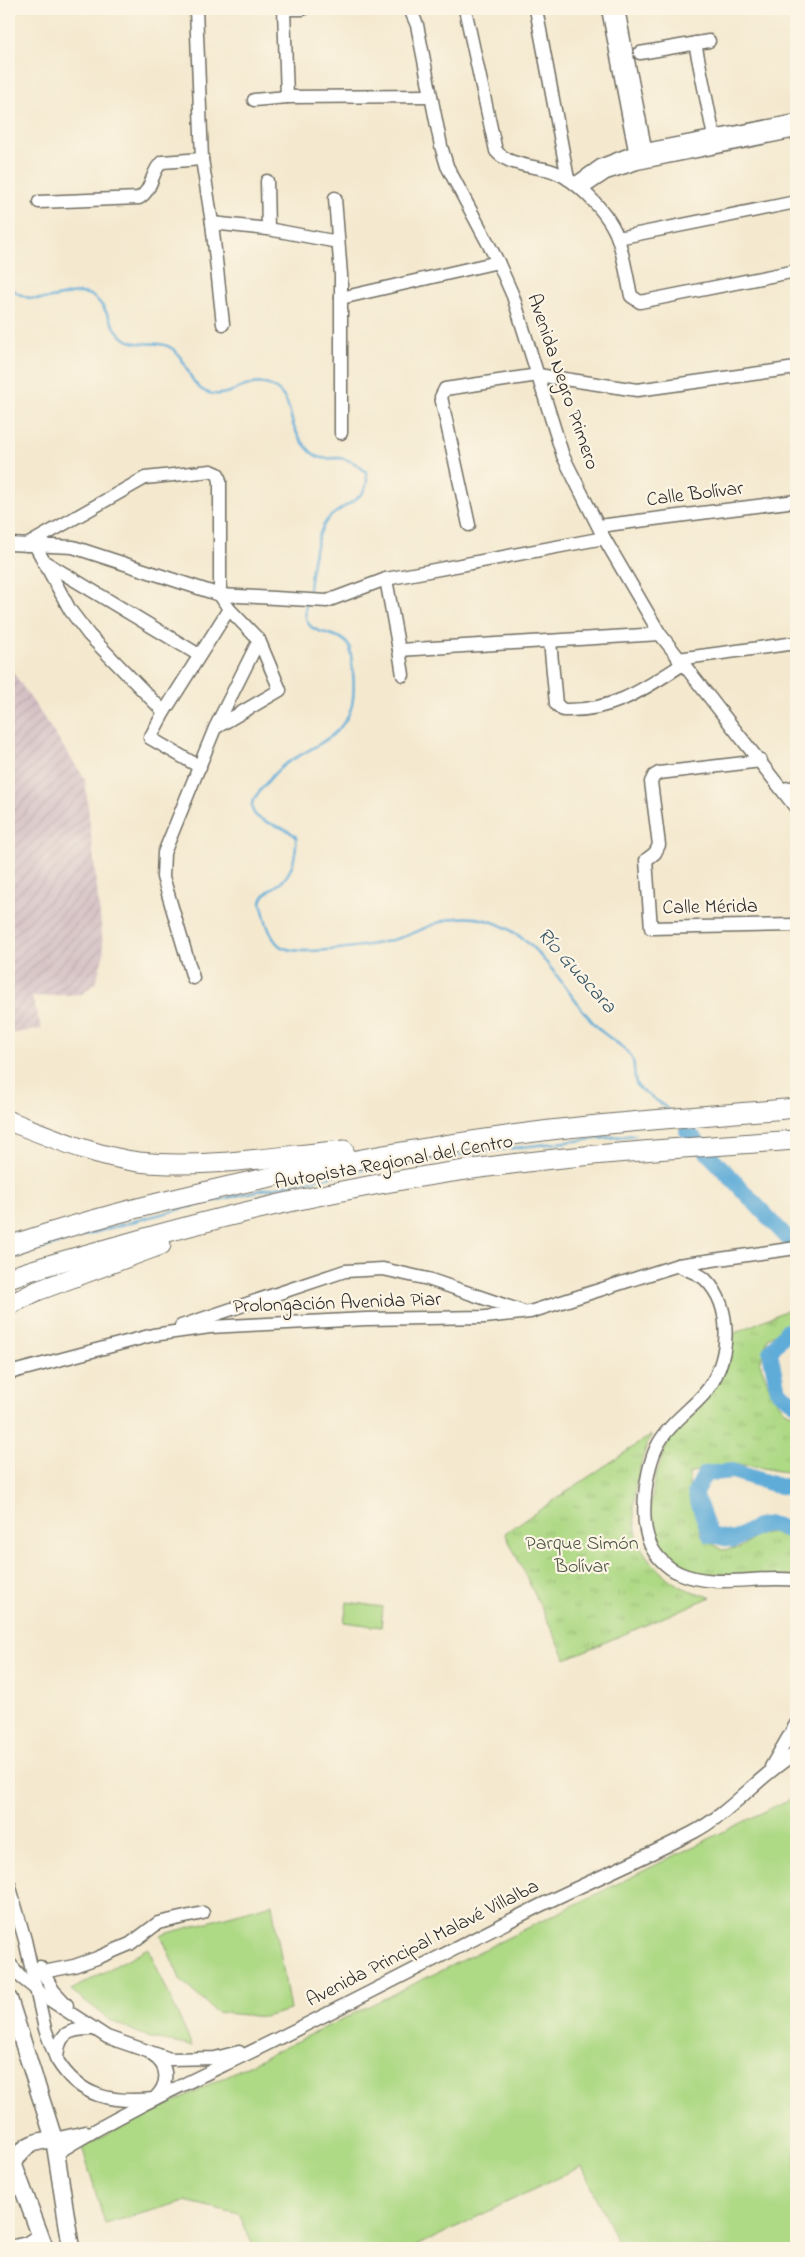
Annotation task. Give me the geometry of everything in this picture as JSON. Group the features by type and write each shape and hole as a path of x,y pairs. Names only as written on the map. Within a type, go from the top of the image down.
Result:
{"highway":[{"name":"Autopista Regional del Centro","path":"9,1246 118,1212 327,1164 431,1146 536,1132 796,1108"},
{"path":"9,1121 106,1156 140,1162 177,1164 388,1146 498,1129 536,1132"},
{"name":"Autopista Regional del Centro","path":"9,1278 185,1226 335,1193 425,1176 511,1164 624,1152 796,1140"},
{"path":"9,1305 36,1291 79,1274 208,1228 335,1193"}],"main road":[{"path":"9,1999 55,2146 71,2248"},
{"path":"55,2146 38,2141 27,2145 11,2159 35,2243 58,2236 68,2224"}],"street":[{"path":"196,9 202,159 212,223 223,324"},
{"path":"287,97 284,9 303,9"},
{"name":"Avenida Negro Primero","path":"410,9 417,25 447,166 498,262 513,296 563,456 602,532 660,634 796,808"},
{"path":"465,9 496,151 504,159 558,173 575,184 608,219 618,238 631,296 640,302 796,271"},
{"path":"536,9 575,184"},
{"path":"608,9 642,157"},
{"path":"618,9 642,157"},
{"path":"640,53 709,41"},
{"path":"695,43 714,137"},
{"path":"254,100 287,97 431,96"},
{"path":"575,184 642,157 714,137 796,121"},
{"path":"642,157 796,132"},
{"path":"39,202 140,198 147,191 157,166 162,162 202,159"},
{"path":"267,181 268,229"},
{"path":"335,198 341,298 341,433"},
{"path":"618,238 796,202"},
{"path":"212,223 268,229 338,242"},
{"path":"341,298 498,262"},
{"path":"469,526 441,397 445,389 538,375 637,390 796,368"},
{"path":"31,545 145,478 212,471 218,474 220,482 220,595"},
{"name":"Calle Bolívar","path":"220,595 327,601 386,580 602,532 796,501"},
{"path":"9,544 73,547 89,550 220,595 230,609 259,640 280,690 215,728"},
{"path":"31,545 70,610 88,635 164,712"},
{"path":"42,561 199,655"},
{"path":"386,580 403,675"},
{"path":"200,767 150,738 199,655 230,609"},
{"path":"399,650 660,634"},
{"path":"193,978 163,877 164,854 215,728 259,640"},
{"path":"550,641 556,704 562,710 605,706 622,701 645,689 681,662 796,643"},
{"name":"Calle Mérida","path":"761,761 659,773 654,776 651,782 659,845 655,853 646,860 651,928 796,925"},
{"path":"783,789 796,788"},
{"name":"Prolongación Avenida Piar","path":"9,1374 153,1335 345,1271 383,1269 428,1279 530,1312 678,1265 717,1261 796,1248"},
{"path":"704,1278 707,1269 717,1261"},
{"path":"678,1265 704,1278 716,1293 725,1319 726,1335 723,1358 714,1380 705,1394 662,1438 652,1459 646,1494 645,1528 649,1543 661,1560 679,1573 706,1580 779,1578 796,1580"},
{"name":"Prolongación Avenida Piar","path":"153,1335 210,1328 366,1319 485,1317 523,1311"},
{"path":"767,1774 796,1724"},
{"name":"Avenida Principal Malavé Villalba","path":"129,2107 154,2099 540,1906 695,1832 796,1753"},
{"path":"9,1884 25,1940 34,1987 45,2029 57,2060 73,2080 99,2097 129,2107"},
{"path":"43,1972 97,1958 130,1944 158,1923 203,1913"},
{"path":"25,1940 53,1990 92,2029"},
{"path":"9,1963 34,1987 92,2029 107,2037 170,2058 190,2060 214,2058 265,2045"},
{"path":"57,2060 60,2039 68,2032 78,2029 92,2029"},
{"path":"144,2049 160,2060 166,2069 164,2088 154,2099"},
{"path":"55,2146 93,2130 129,2107"},
{"path":"9,2245 35,2243"}],"shaded area":[{"path":"9,666 85,779 104,953 96,983 82,994 32,997 42,1029 9,1034"}],"green space":[{"name":"Parque Simón Bolívar","path":"796,1306 796,1321 768,1338 760,1363 772,1394 785,1411 796,1416 796,1472 743,1465 715,1466 689,1474 689,1490 702,1536 722,1550 739,1548 758,1534 773,1532 796,1544 796,1577 698,1573 670,1560 647,1527 655,1477 668,1442 681,1422 710,1394 735,1333"},
{"name":"Parque Simón Bolívar","path":"651,1435 638,1474 634,1503 636,1531 640,1544 652,1563 669,1579 684,1588 711,1597 566,1659 505,1533"},
{"path":"347,1602 383,1607 381,1627 344,1622"},
{"path":"796,1796 796,2248 620,2248 582,2166 413,2248 254,2248 239,2214 185,2201 105,2224 82,2147"},
{"path":"272,1904 290,2010 264,2017 216,2012 181,1981 161,1935"},
{"path":"148,1948 192,2046 153,2039 113,2022 71,1990"}],"waterway":[{"name":"Río Guacara","path":"9,287 21,295 32,299 43,299 74,293 92,296 98,300 121,336 132,342 169,346 182,359 197,386 211,394 229,392 254,384 262,383 271,386 282,394 296,431 301,441 311,452 321,458 347,460 366,472 367,481 361,495 334,513 323,526 316,545 308,596"},
{"name":"Río Guacara","path":"306,604 308,624 320,632 344,640 350,647 354,690 352,705 342,726 324,741 284,765 267,781 253,800 252,808 260,819 283,828 296,837 295,856 288,874 280,883 266,893 261,902 267,926 273,938 280,946 289,949 319,951 396,939 453,918 475,918 497,923 515,933 546,961 599,1029 624,1048 631,1056 634,1064 635,1081 639,1088 669,1111"},
{"name":"Río Guacara","path":"681,1125 687,1131"},
{"name":"Río Guacara","path":"687,1131 796,1247"},
{"path":"9,1260 85,1235 163,1214 319,1178 477,1153 636,1135"},
{"name":"Río Guacara","path":"796,1332 787,1331 770,1352 778,1391 796,1404"},
{"name":"Río Guacara","path":"796,1487 779,1486 732,1471 705,1474 695,1493 710,1535 734,1540 758,1526 772,1525 779,1526 796,1537"}]}
